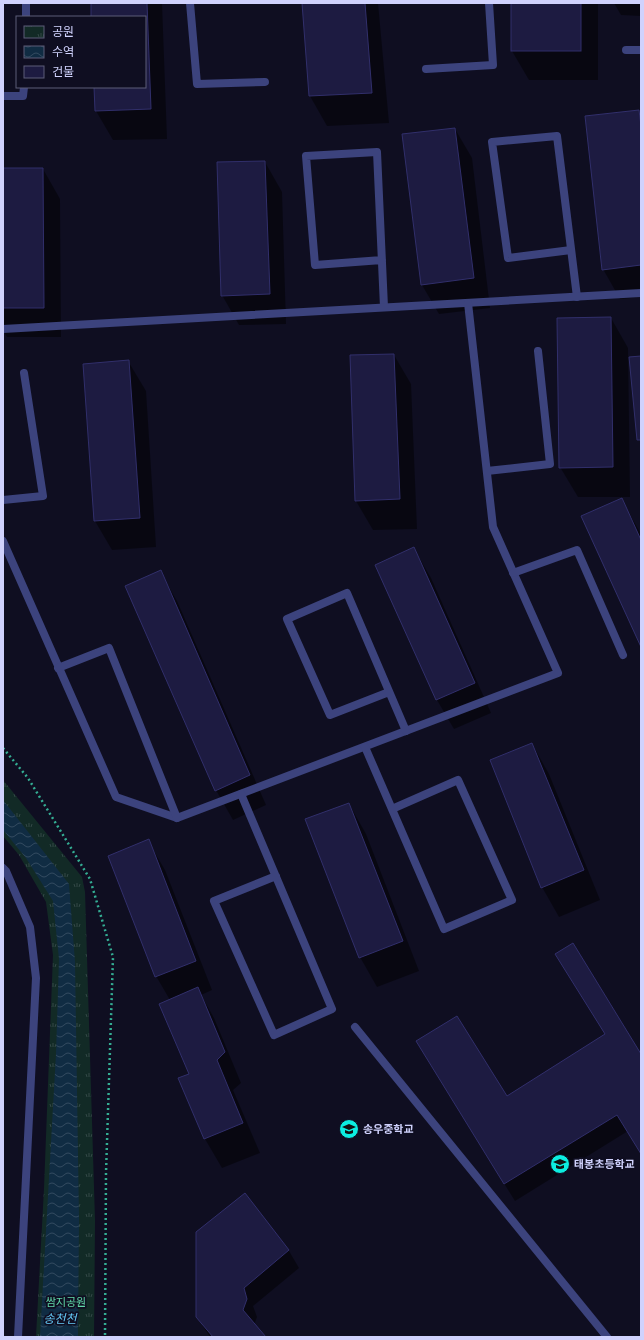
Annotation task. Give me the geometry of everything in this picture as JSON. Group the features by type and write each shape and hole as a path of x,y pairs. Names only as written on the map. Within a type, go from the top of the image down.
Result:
{"lane":[{"path":"26,3 26,16"},
{"path":"190,3 197,84 265,82"},
{"path":"426,68 493,65 489,3"},
{"path":"626,50 641,50"},
{"path":"3,96 23,96 24,88"},
{"path":"571,250 508,258 492,142 557,136 577,296"},
{"path":"382,260 315,265 306,156 377,152 382,260 384,308"},
{"path":"3,329 641,293"},
{"path":"3,541 116,797 177,818 558,673 493,527 468,303"},
{"path":"487,471 550,464 538,351"},
{"path":"3,500 43,496 24,373"},
{"path":"514,573 577,550 623,656"},
{"path":"389,692 330,715 287,619 347,593 406,731"},
{"path":"58,668 109,648 177,818"},
{"path":"365,747 444,929 512,900 458,780 392,809"},
{"path":"241,794 276,876 332,1009 274,1035 214,901 276,876"},
{"path":"3,868 6,871 30,927 36,978 18,1337"},
{"path":"354,1027 607,1337"}],"path":[{"path":"3,748 28,778 90,879 113,957 106,1173 105,1337"}],"green space":[{"name":"쌈지공원","path":"3,780 82,877 85,892 95,1221 94,1337 36,1337 44,1189 53,955 46,902 19,855 3,836"}],"water":[{"name":"송천천","path":"3,800 69,884 75,962 79,1219 78,1337 40,1337 56,1054 59,959 53,901 26,858 3,830"}],"building":[{"path":"91,3 147,3 151,109 95,111 94,88 146,88 146,16 91,16"},
{"path":"302,3 365,3 372,93 309,96"},
{"path":"511,3 581,3 581,51 511,51"},
{"path":"639,110 641,126 641,265 602,270 585,116"},
{"path":"455,128 474,278 421,285 402,134"},
{"path":"265,161 270,294 221,296 217,162"},
{"path":"3,168 43,168 44,308 3,308"},
{"path":"611,317 613,467 559,468 557,318"},
{"path":"394,354 400,499 355,501 350,355"},
{"path":"641,356 641,440 637,440 629,357"},
{"path":"129,360 140,518 94,521 83,364"},
{"path":"622,498 641,540 641,647 581,516"},
{"path":"414,547 475,683 436,700 375,565"},
{"path":"161,570 250,775 215,791 125,586"},
{"path":"532,743 584,870 541,888 490,760"},
{"path":"349,803 403,941 359,958 305,819"},
{"path":"149,839 196,961 155,977 108,856"},
{"path":"573,943 641,1054 641,1154 617,1115 504,1184 416,1041 457,1016 507,1096 605,1034 555,954"},
{"path":"198,987 225,1052 217,1060 243,1123 204,1139 178,1078 189,1074 159,1004"},
{"path":"245,1193 289,1250 244,1288 247,1299 243,1310 266,1337 213,1337 196,1317 196,1232"}],"place":[{"name":"송우중학교","path":"349,1129"},
{"name":"태봉초등학교","path":"560,1164"}]}
